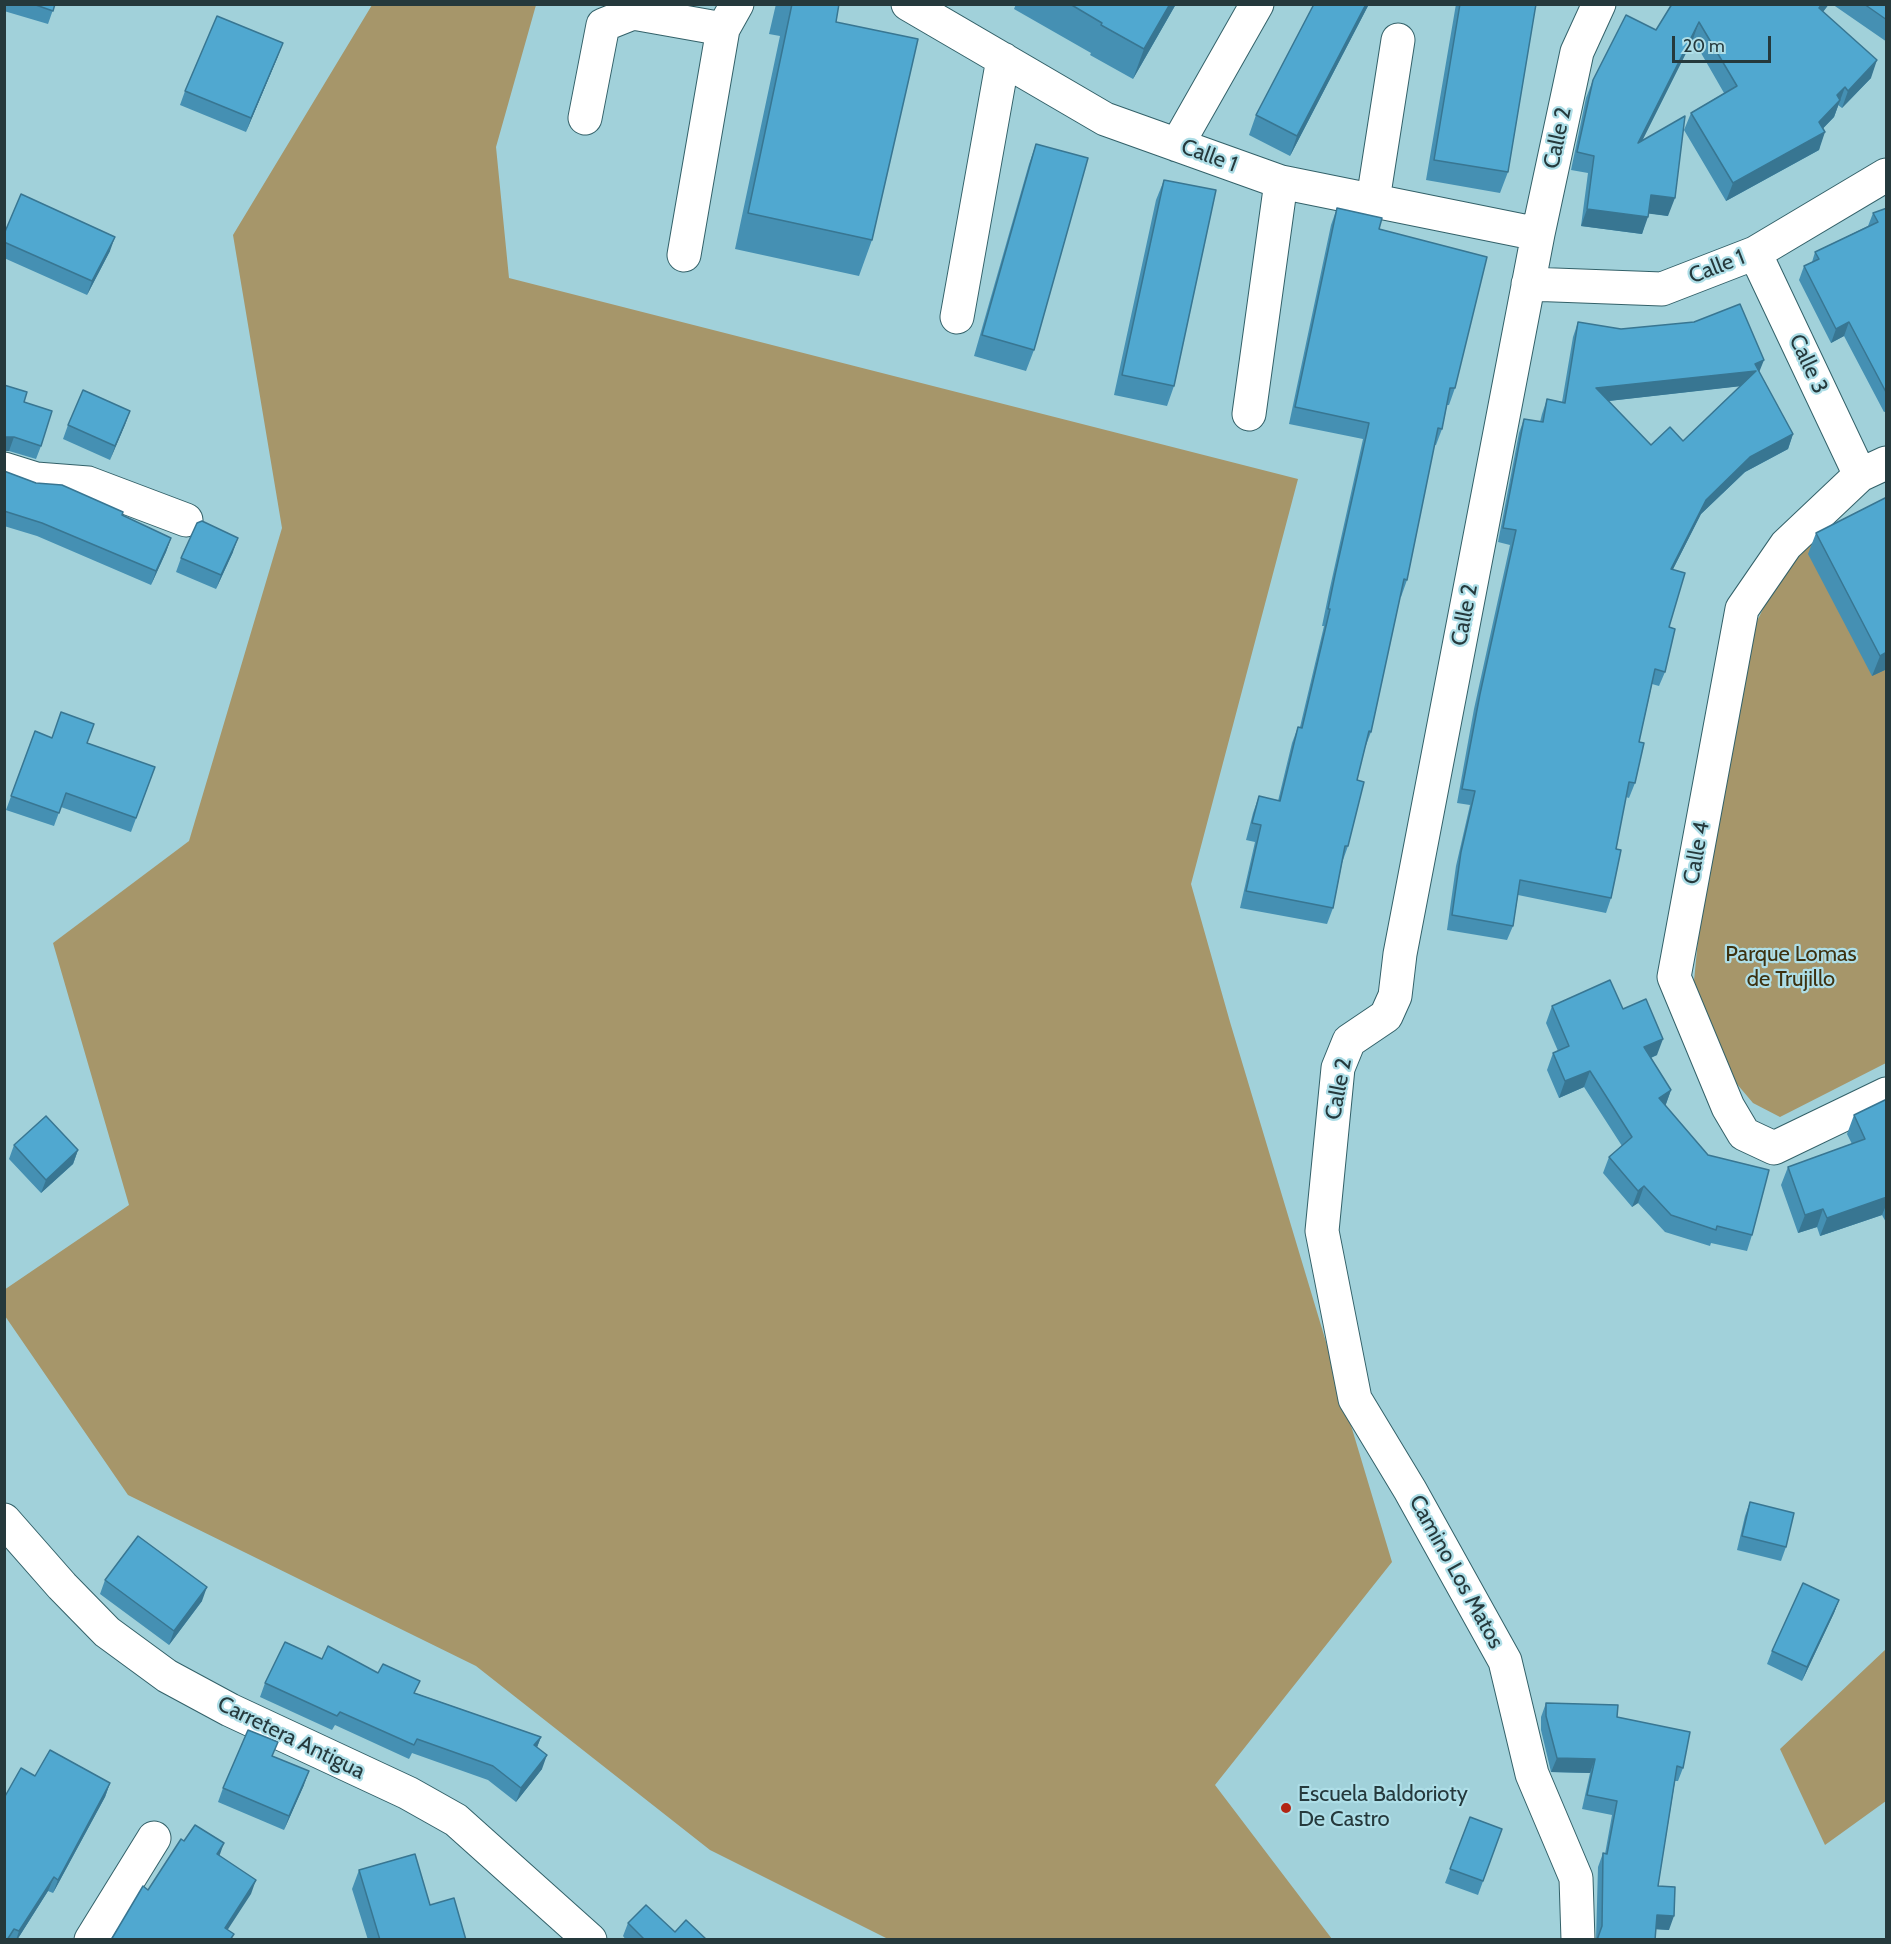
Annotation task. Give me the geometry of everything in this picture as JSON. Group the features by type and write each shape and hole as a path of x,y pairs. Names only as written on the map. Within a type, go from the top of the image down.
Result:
{"street":[{"name":"Calle 1","path":"908,4 951,15 1003,59 1105,119 1281,182 1538,234"},
{"path":"1177,145 1257,4"},
{"name":"Calle 2","path":"1322,1210 1338,1068 1349,1041 1386,1016 1395,996 1400,954 1538,234 1577,52 1599,4"},
{"path":"585,118 603,25 633,13 730,17 684,255"},
{"path":"1373,200 1398,40"},
{"path":"957,317 1003,59"},
{"name":"Calle 1","path":"1528,284 1662,289 1755,253 1887,175"},
{"path":"1249,414 1281,182"},
{"name":"Calle 3","path":"1755,253 1873,469"},
{"path":"4,469 36,479 88,483 186,520"},
{"name":"Calle 4","path":"1873,469 1786,545 1742,609 1674,977 1728,1107 1744,1134 1774,1148 1887,1094"},
{"name":"Camino Los Matos","path":"1322,1210 1322,1231 1355,1399 1410,1490 1505,1661 1532,1774 1576,1878 1578,1940"},
{"name":"Carretera Antigua","path":"4,1520 62,1586 107,1632 167,1676 230,1710 408,1793 456,1820 590,1940"},
{"path":"91,1940 154,1838"}],"green space":[{"path":"372,5 536,5 496,147 509,278 1298,479 1191,884 1230,1022 1392,1562 1215,1785 1332,1939 888,1939 710,1850 476,1666 128,1495 5,1316 4,1290 129,1205 53,943 189,841 282,528 233,235"},
{"name":"Parque Lomas de Trujillo","path":"1886,501 1886,1063 1780,1117 1753,1103 1731,1077 1694,981 1699,929 1753,629 1777,581 1802,545"},
{"path":"1886,1649 1886,1801 1825,1845 1780,1749"}],"building":[{"path":"33,4 55,4 53,11"},
{"path":"792,4 839,4 836,22 918,39 872,240 748,213"},
{"path":"1070,4 1170,4 1144,49 1101,25 1102,23"},
{"path":"1314,4 1366,4 1297,136 1256,115"},
{"path":"1460,4 1536,4 1508,172 1434,160"},
{"path":"1672,4 1822,4 1819,8 1877,60 1848,91 1845,87 1837,95 1840,100 1819,122 1825,132 1733,183 1691,113 1737,86 1699,22 1638,143 1685,116 1675,198 1651,195 1648,217 1587,209 1594,156 1577,152 1593,80 1626,15 1656,30"},
{"path":"1864,4 1887,4 1887,20"},
{"path":"217,16 283,43 251,118 185,91"},
{"path":"1036,144 1088,158 1034,350 982,335"},
{"path":"1164,180 1216,190 1174,386 1122,375"},
{"path":"21,194 115,237 92,281 4,242 4,234"},
{"path":"1337,208 1382,218 1379,229 1487,257 1455,388 1450,388 1442,429 1438,428 1407,580 1404,579 1371,732 1369,731 1357,780 1364,782 1348,846 1345,846 1333,908 1246,891 1261,825 1252,823 1259,796 1280,801 1298,727 1302,728 1330,609 1328,609 1335,575 1369,423 1295,407"},
{"path":"1887,208 1887,394 1849,322 1836,329 1804,266 1819,259 1815,252 1878,222 1873,213"},
{"path":"1740,304 1764,360 1755,364 1793,434 1750,457 1706,500 1671,569 1685,573 1669,627 1675,629 1665,672 1655,669 1639,742 1644,743 1635,783 1629,782 1616,849 1621,850 1611,898 1520,880 1513,926 1452,915 1461,852 1475,791 1462,789 1516,530 1503,528 1524,419 1543,422 1547,399 1565,403 1578,322 1621,329 1694,322","holes":["1756,371 1683,441 1670,427 1651,445 1596,388"]},
{"path":"4,385 27,392 24,402 52,411 41,446 14,437 4,437"},
{"path":"83,390 130,411 115,446 68,425"},
{"path":"4,471 36,483 62,485 123,512 122,515 171,538 156,571 42,523 4,511"},
{"path":"1887,497 1887,652 1880,656 1816,533"},
{"path":"202,521 238,538 221,575 181,558 197,523"},
{"path":"61,712 94,724 87,743 155,767 136,818 66,793 59,813 11,796 35,731 52,738"},
{"path":"1610,980 1623,1009 1646,999 1663,1039 1644,1047 1671,1090 1659,1098 1708,1155 1769,1170 1752,1235 1717,1226 1716,1230 1671,1215 1644,1186 1638,1191 1609,1157 1632,1137 1590,1071 1565,1081 1553,1053 1569,1046 1552,1006"},
{"path":"1887,1099 1887,1197 1827,1218 1823,1209 1805,1215 1788,1167 1865,1139 1854,1115"},
{"path":"46,1116 78,1150 46,1180 14,1145"},
{"path":"1750,1502 1794,1513 1786,1547 1742,1536"},
{"path":"138,1536 207,1587 174,1631 105,1580"},
{"path":"1803,1583 1839,1600 1807,1667 1772,1651"},
{"path":"285,1642 322,1659 328,1646 378,1673 383,1664 420,1681 414,1693 541,1737 534,1745 547,1755 521,1788 493,1766 417,1739 414,1745 340,1712 337,1716 265,1683"},
{"path":"1546,1703 1618,1705 1617,1717 1690,1732 1683,1768 1677,1766 1658,1886 1675,1887 1674,1916 1657,1915 1655,1940 1597,1940 1602,1926 1603,1853 1607,1854 1617,1801 1587,1795 1595,1759 1557,1758 1546,1716"},
{"path":"248,1730 278,1742 272,1756 309,1771 289,1816 223,1788"},
{"path":"50,1750 110,1783 58,1880 54,1877 19,1931 14,1929 7,1940 4,1940 4,1798 21,1768 35,1776"},
{"path":"1470,1817 1502,1829 1483,1881 1450,1869"},
{"path":"195,1825 224,1843 217,1854 256,1880 225,1928 234,1934 230,1940 111,1940 143,1886 148,1890 181,1839 184,1841"},
{"path":"415,1854 430,1905 454,1898 466,1940 380,1940 359,1870"},
{"path":"646,1905 675,1932 686,1920 707,1940 645,1940 628,1923"}],"place":[{"name":"Escuela Baldorioty De Castro","path":"1286,1808"}]}
